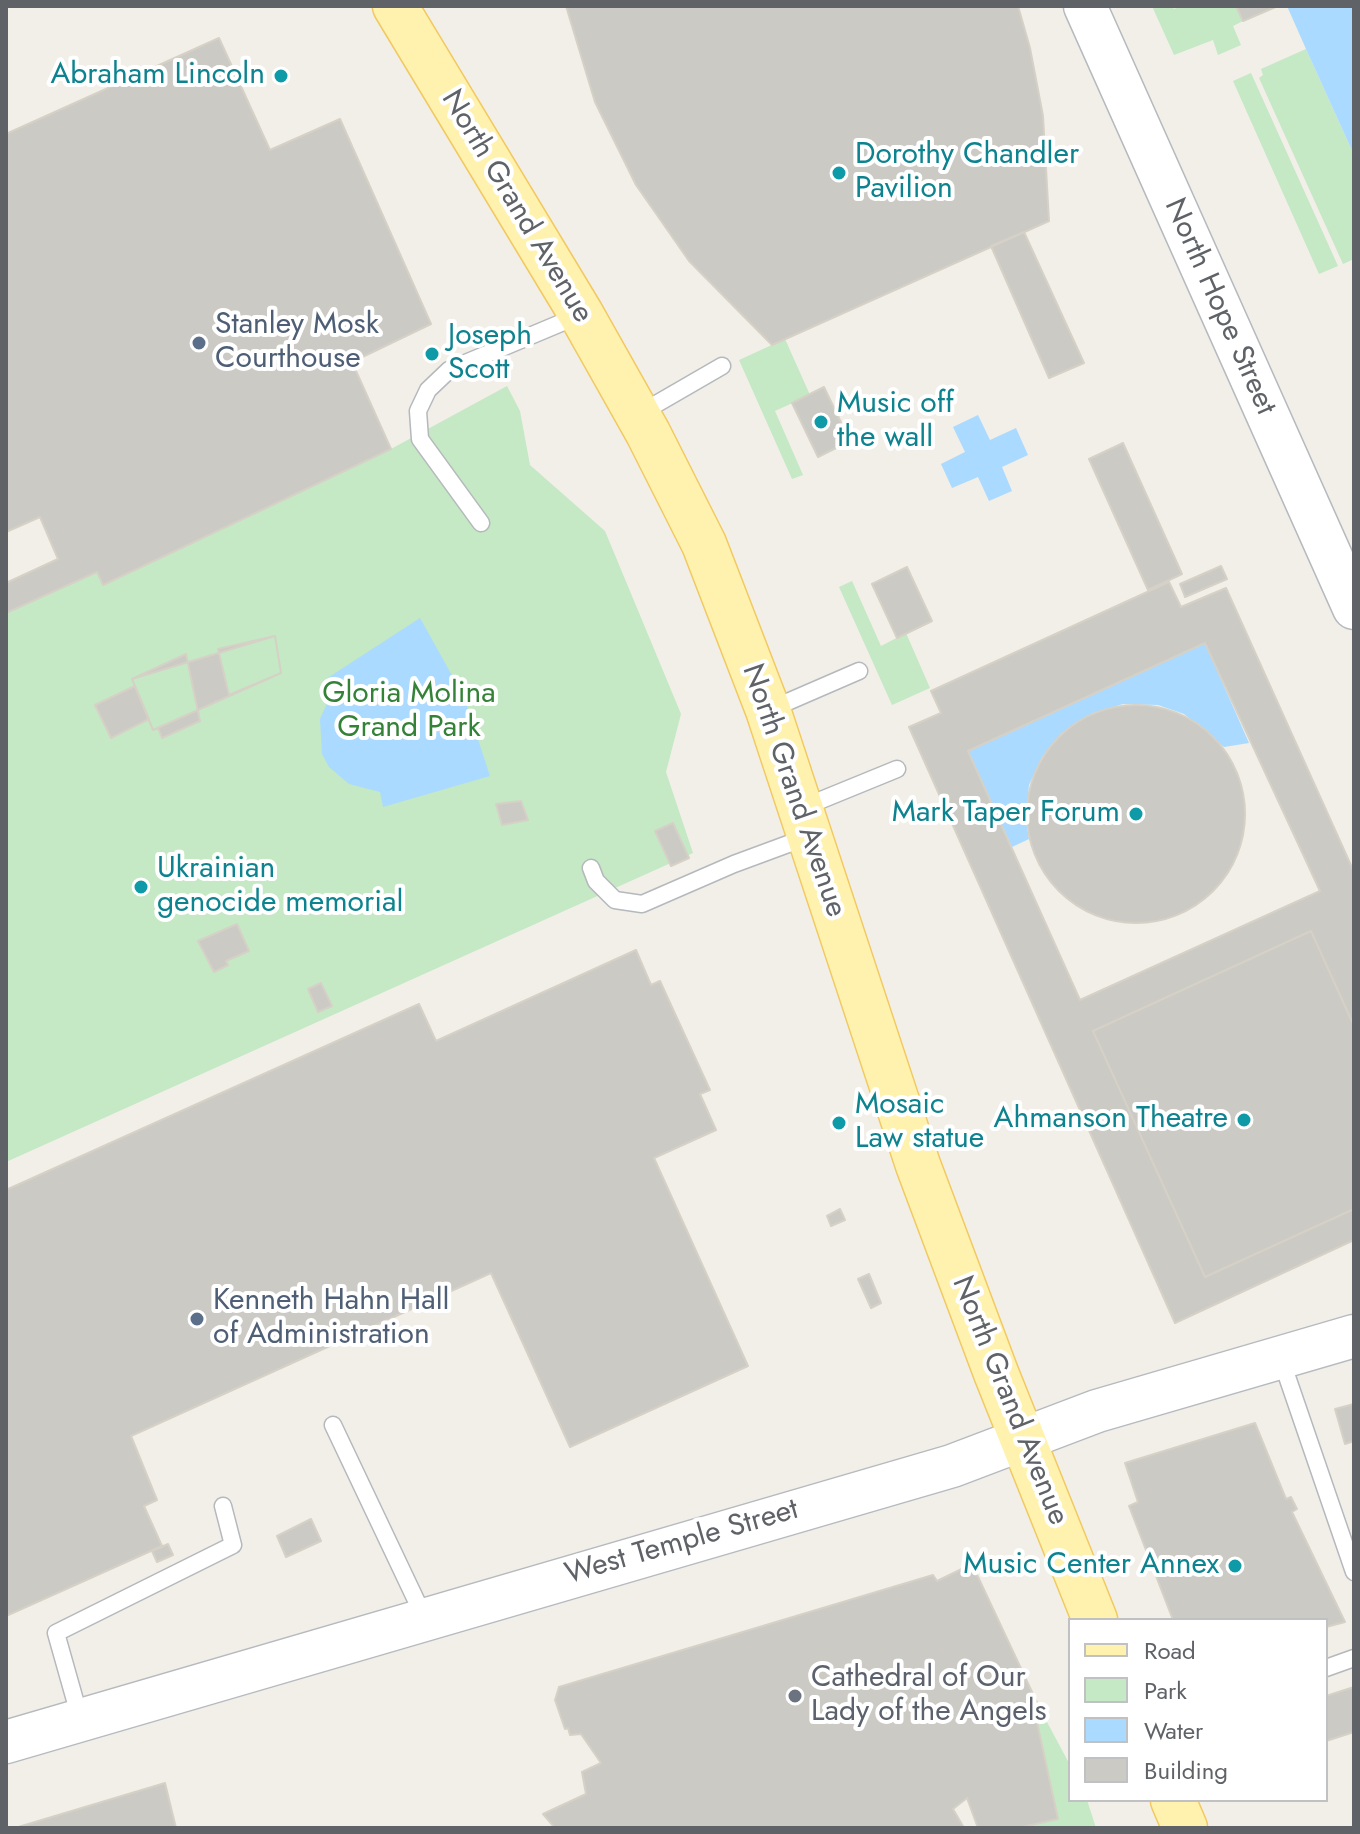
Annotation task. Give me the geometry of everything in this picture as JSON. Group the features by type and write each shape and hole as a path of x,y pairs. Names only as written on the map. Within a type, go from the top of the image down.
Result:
{"main road":[{"name":"North Grand Avenue","path":"395,6 581,314 638,415 704,544 768,710 918,1165 1094,1618"},
{"name":"North Hope Street","path":"1085,6 1354,608"},
{"name":"West Temple Street","path":"6,1742 952,1466 1022,1437 1354,1336"},
{"path":"1174,1802 1185,1828"}],"lane":[{"path":"481,523 420,439 418,411 428,390 449,370 581,314"},
{"path":"638,415 722,366"},
{"path":"768,710 859,671"},
{"path":"591,868 596,881 615,900 642,904 734,864 897,769"},
{"path":"1281,1357 1354,1572"},
{"path":"333,1425 424,1619"},
{"path":"81,1720 56,1633 233,1545 223,1506"},
{"path":"1328,1667 1354,1658"}],"green space":[{"path":"1152,6 1172,6 1174,9 1181,6 1236,6 1243,21 1233,26 1241,45 1218,55 1213,40 1174,55"},
{"path":"1306,49 1354,155 1354,259 1343,264 1259,78 1263,75 1261,69"},
{"path":"1251,73 1338,266 1319,274 1233,81"},
{"path":"785,339 810,395 775,411 803,475 792,479 739,360"},
{"name":"Gloria Molina Grand Park","path":"507,386 520,411 530,465 605,531 681,714 666,772 693,853 6,1162 6,613 97,572 103,584 391,449"},
{"path":"852,581 881,646 906,633 930,688 892,705 839,587"},
{"path":"1040,1709 1068,1761 1068,1802 1088,1802 1096,1828 1018,1828 1058,1819 1035,1713"}],"water":[{"path":"1287,6 1354,6 1354,155 1306,49"},
{"path":"978,415 990,440 1016,428 1028,455 1002,467 1012,491 989,501 978,477 952,488 941,464 965,452 953,427"},
{"path":"420,618 464,697 490,776 383,807 380,792 349,784 329,767 322,754 320,719 333,690 326,679"},
{"path":"1205,643 1249,743 1224,747 1184,714 1158,705 1123,704 1093,713 1062,733 1042,757 1029,785 1026,821 1029,839 1012,847 968,751"}],"building":[{"name":"Dorothy Chandler Pavilion","path":"566,6 1018,6 1043,116 1049,221 772,345 689,261 636,185 595,102"},
{"path":"1236,6 1278,6 1243,21"},
{"name":"Stanley Mosk Courthouse","path":"219,38 270,150 340,119 431,324 352,362 391,449 103,585 97,572 6,613 6,583 58,559 40,517 6,532 6,134"},
{"path":"1024,232 1084,363 1049,378 991,246"},
{"name":"Music off the wall","path":"824,387 850,441 818,457 792,403"},
{"path":"1123,443 1182,574 1148,590 1089,459"},
{"path":"1221,566 1227,579 1185,597 1180,584"},
{"path":"907,567 932,621 897,638 872,584"},
{"path":"1169,582 1181,607 1226,588 1354,872 1354,1026 1311,931 1093,1031 1205,1277 1354,1209 1354,1240 1175,1323 909,727 941,713 931,691","holes":["1205,643 1320,891 1080,1000 968,751"]},
{"path":"275,636 281,673 229,695 218,649"},
{"path":"275,636 281,673 153,730 132,679"},
{"path":"186,654 200,721 162,738 158,728 153,730 132,679"},
{"path":"135,686 149,719 111,738 95,705"},
{"name":"Mark Taper Forum","path":"1136,705 1178,713 1197,723 1213,737 1227,753 1237,772 1245,814 1237,856 1227,875 1213,891 1197,905 1178,915 1136,923 1094,915 1075,905 1059,891 1045,875 1035,856 1027,814 1035,772 1045,753 1059,737 1075,723 1094,713"},
{"path":"521,801 528,820 502,825 496,804"},
{"path":"673,823 689,858 671,866 655,831"},
{"path":"237,924 249,951 226,961 228,965 214,972 198,941"},
{"name":"Ahmanson Theatre","path":"1311,931 1354,1026 1354,1209 1205,1277 1093,1031"},
{"name":"Kenneth Hahn Hall of Administration","path":"636,950 651,985 660,981 710,1090 700,1094 716,1130 654,1158 748,1366 570,1447 491,1273 131,1436 157,1500 144,1506 162,1546 6,1616 6,1190 419,1004 436,1041"},
{"path":"321,983 332,1006 318,1012 308,989"},
{"path":"840,1209 845,1220 831,1226 827,1216"},
{"path":"869,1274 881,1303 871,1308 858,1279"},
{"path":"1354,1404 1354,1441 1345,1444 1335,1409"},
{"name":"Music Center Annex","path":"1255,1423 1286,1499 1291,1497 1297,1509 1292,1512 1345,1622 1328,1626 1328,1618 1172,1618 1129,1506 1138,1502 1125,1463"},
{"path":"311,1519 321,1541 286,1557 277,1536"},
{"path":"168,1544 173,1555 157,1562 152,1551"},
{"name":"Cathedral of Our Lady of the Angels","path":"972,1564 1040,1709 1035,1713 1058,1819 1018,1828 978,1828 967,1798 953,1809 964,1828 555,1828 543,1814 586,1794 582,1772 601,1763 581,1734 570,1735 568,1728 565,1729 555,1700 559,1687 933,1575 937,1581"},
{"path":"1354,1687 1354,1732 1328,1740 1328,1695"},
{"path":"165,1783 176,1828 15,1828"}],"place":[{"name":"Abraham Lincoln","path":"281,76"},
{"name":"Dorothy Chandler Pavilion","path":"839,173"},
{"name":"Stanley Mosk Courthouse","path":"199,343"},
{"name":"Joseph Scott","path":"432,354"},
{"name":"Music off the wall","path":"821,422"},
{"name":"Mark Taper Forum","path":"1136,814"},
{"name":"Ukrainian genocide memorial","path":"141,887"},
{"name":"Ahmanson Theatre","path":"1244,1120"},
{"name":"Mosaic Law statue","path":"839,1123"},
{"name":"Kenneth Hahn Hall of Administration","path":"197,1319"},
{"name":"Music Center Annex","path":"1235,1566"},
{"name":"Cathedral of Our Lady of the Angels","path":"795,1696"}]}
